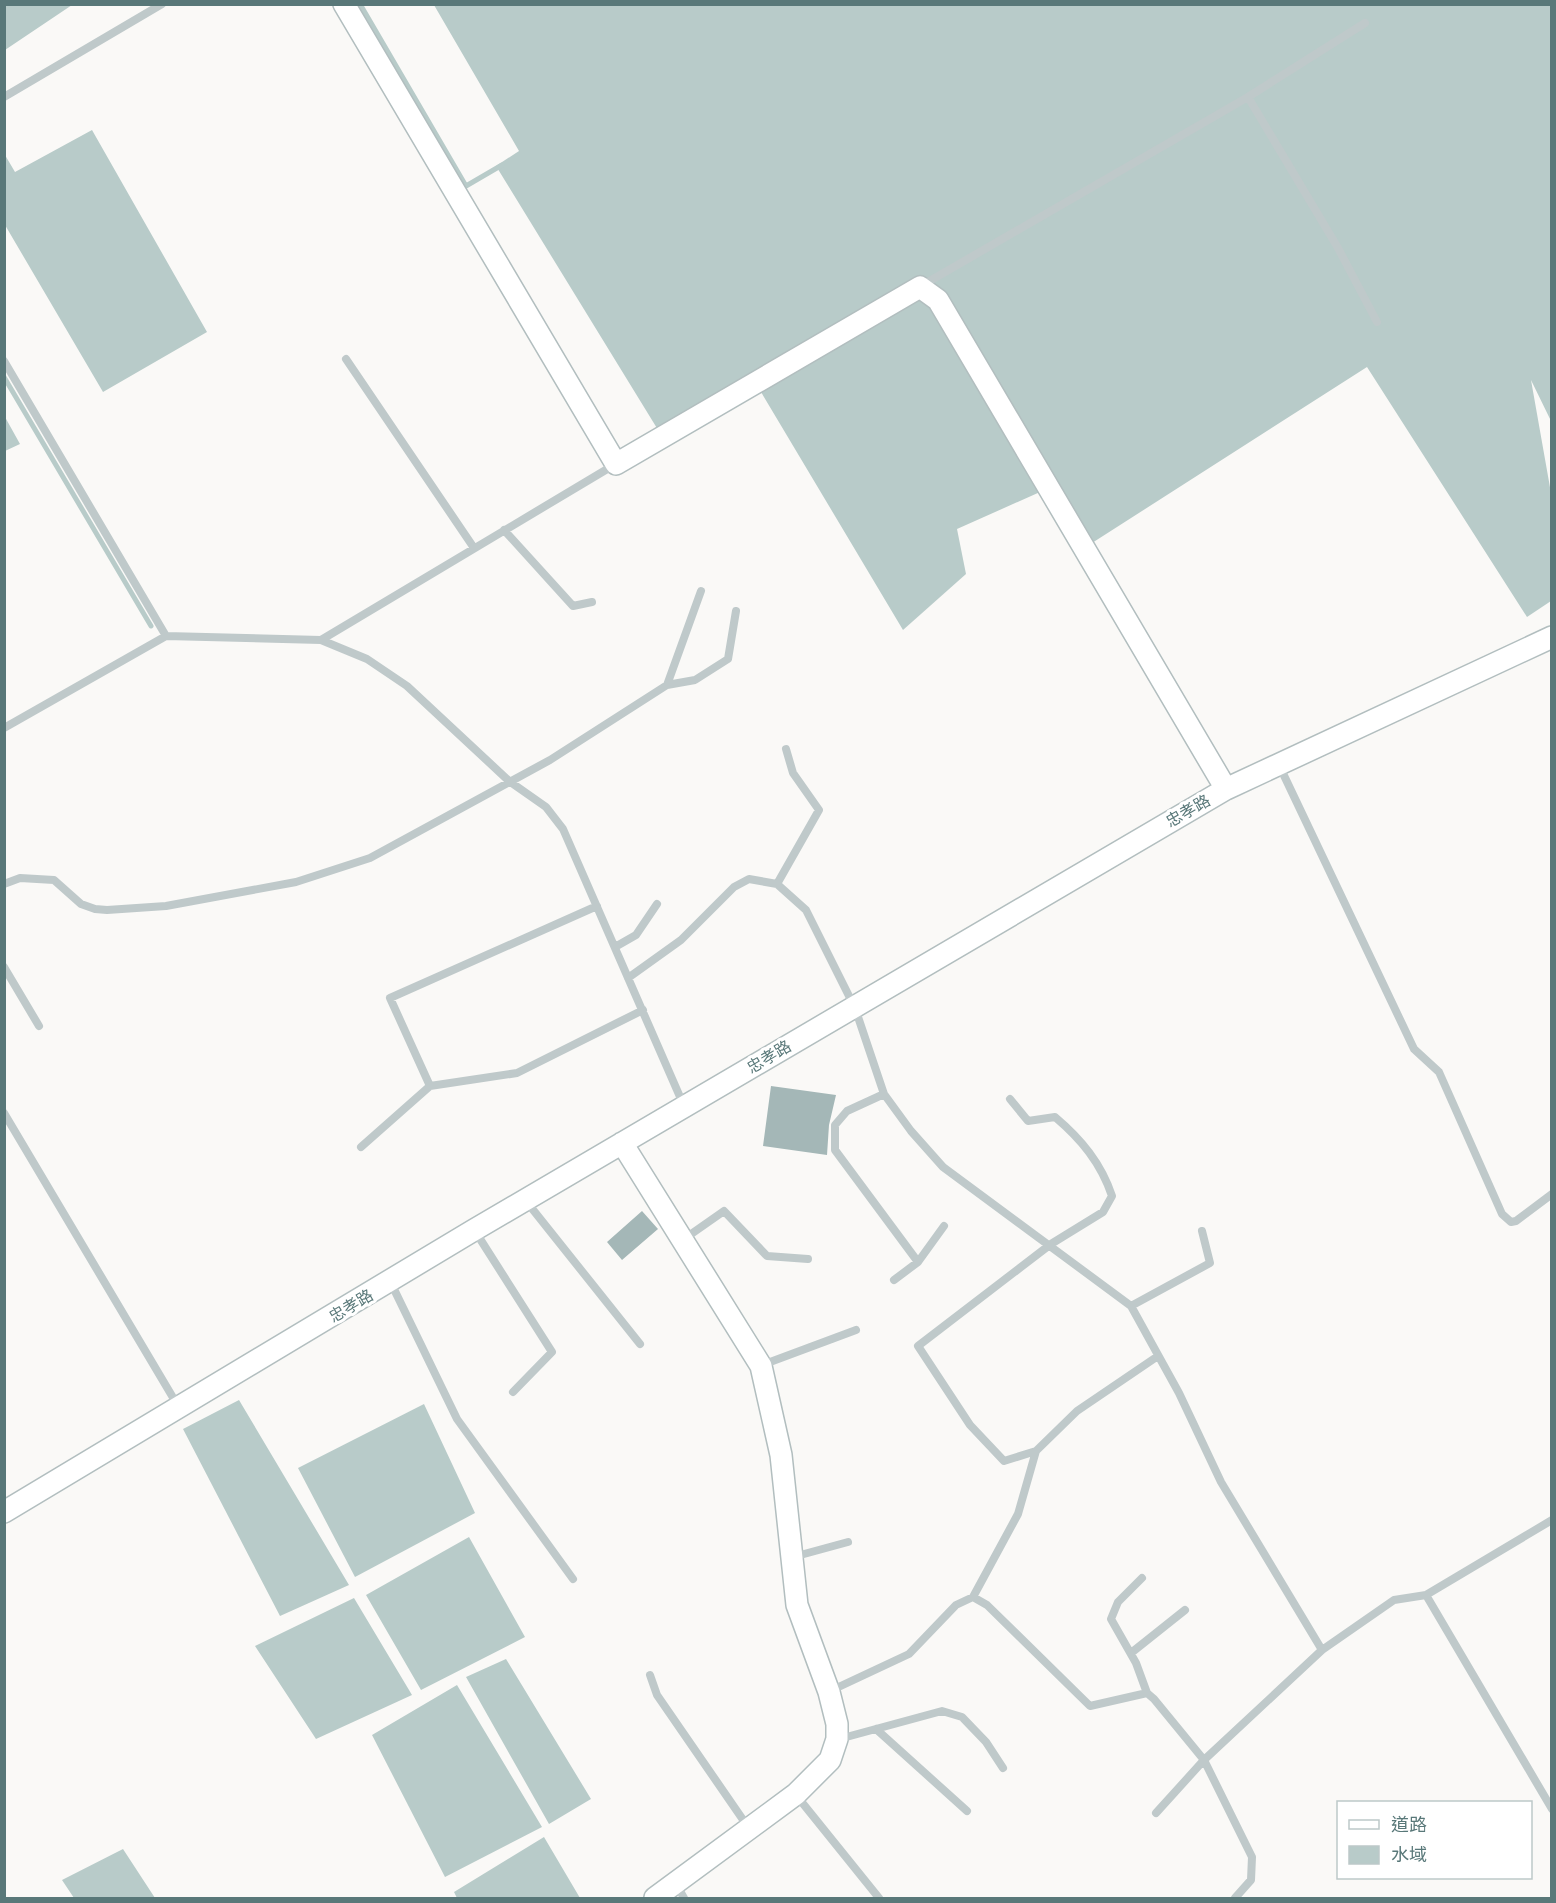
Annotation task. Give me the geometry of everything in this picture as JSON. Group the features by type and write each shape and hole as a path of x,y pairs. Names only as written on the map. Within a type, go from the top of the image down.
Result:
{"street":[{"path":"344,4 616,464 920,287 938,300 1226,789"},
{"name":"忠孝路","path":"4,1512 391,1282 474,1230 1226,789 1551,637"},
{"path":"622,1143 761,1366 780,1455 797,1605 829,1692 837,1724 837,1739 830,1760 796,1794 748,1827 680,1891 655,1899"}],"lane":[{"path":"4,97 162,4"},
{"path":"920,287 1248,97 1365,22"},
{"path":"1248,97 1338,248 1377,322"},
{"path":"346,359 474,548"},
{"path":"4,361 166,636"},
{"path":"321,640 616,464"},
{"path":"504,531 573,606 592,602"},
{"path":"667,685 701,591"},
{"path":"4,884 20,878 54,880 81,904 95,909 166,906 296,882 370,858 549,760 667,685 695,680 728,659 736,611"},
{"path":"4,728 166,636 321,640 367,659 407,686 509,781 546,807 562,829 684,1107"},
{"path":"777,884 819,810 793,773 786,749"},
{"path":"1279,764 1414,1049 1439,1072 1502,1214 1511,1222 1516,1221 1551,1194"},
{"path":"628,978 681,940 734,887 749,879 777,884 806,910 855,1008 884,1094 911,1131 943,1167 1051,1244 1131,1306 1221,1482 1322,1650"},
{"path":"615,947 636,934 657,904"},
{"path":"430,1086 390,998 597,906"},
{"path":"4,967 39,1026"},
{"path":"362,1147 430,1086 517,1073 642,1010"},
{"path":"884,1094 847,1111 836,1125 836,1149 918,1262"},
{"path":"1010,1100 1028,1121 1054,1117 1079,1137 1106,1177 1112,1196 1102,1212 1051,1244 918,1346 970,1425 1004,1461 1036,1451 1077,1411 1158,1356"},
{"path":"4,1113 179,1409"},
{"path":"525,1200 640,1344"},
{"path":"683,1240 724,1211 767,1256 808,1259"},
{"path":"894,1280 918,1262 944,1226"},
{"path":"474,1230 552,1352 513,1392"},
{"path":"1131,1306 1210,1263 1202,1231"},
{"path":"391,1282 457,1419 573,1579"},
{"path":"761,1366 856,1330"},
{"path":"829,1692 909,1654 956,1605 973,1598 1018,1514 1036,1451"},
{"path":"1156,1813 1204,1760 1322,1650 1394,1600 1426,1595 1551,1520"},
{"path":"792,1557 848,1542"},
{"path":"1142,1578 1118,1602 1111,1619 1131,1653 1146,1693 1154,1699 1204,1760 1252,1857 1251,1880 1235,1899"},
{"path":"1426,1595 1551,1809"},
{"path":"973,1598 987,1605 1090,1706 1146,1693"},
{"path":"1131,1653 1185,1610"},
{"path":"650,1675 657,1695 748,1827"},
{"path":"837,1739 942,1711 962,1717 986,1742 1003,1768"},
{"path":"876,1729 967,1811"},
{"path":"796,1794 879,1899"}],"water":[{"path":"5,4 72,4 72,5 5,50"},
{"path":"434,5 1551,5 1551,421 1531,380 1551,493 1551,601 1527,617 1367,367 1092,543 1049,488 957,529 966,574 903,630 758,387 663,438 496,166 519,151"},
{"path":"92,130 207,332 103,392 5,225 5,155 15,172"},
{"path":"5,417 20,444 4,451"},
{"path":"239,1400 349,1585 280,1616 183,1429"},
{"path":"424,1404 475,1513 355,1577 298,1468"},
{"path":"469,1537 525,1637 421,1690 366,1595"},
{"path":"354,1598 412,1695 316,1739 255,1646"},
{"path":"506,1659 591,1799 549,1824 466,1677"},
{"path":"457,1685 542,1827 445,1877 372,1735"},
{"path":"544,1837 580,1898 457,1898 454,1892"},
{"path":"123,1849 155,1898 74,1898 62,1880"}],"building":[{"path":"771,1086 836,1095 829,1125 827,1155 763,1146"},
{"path":"642,1211 658,1229 622,1260 607,1242"}],"waterway":[{"path":"360,4 466,186 502,165"},
{"path":"4,377 151,626"}]}
